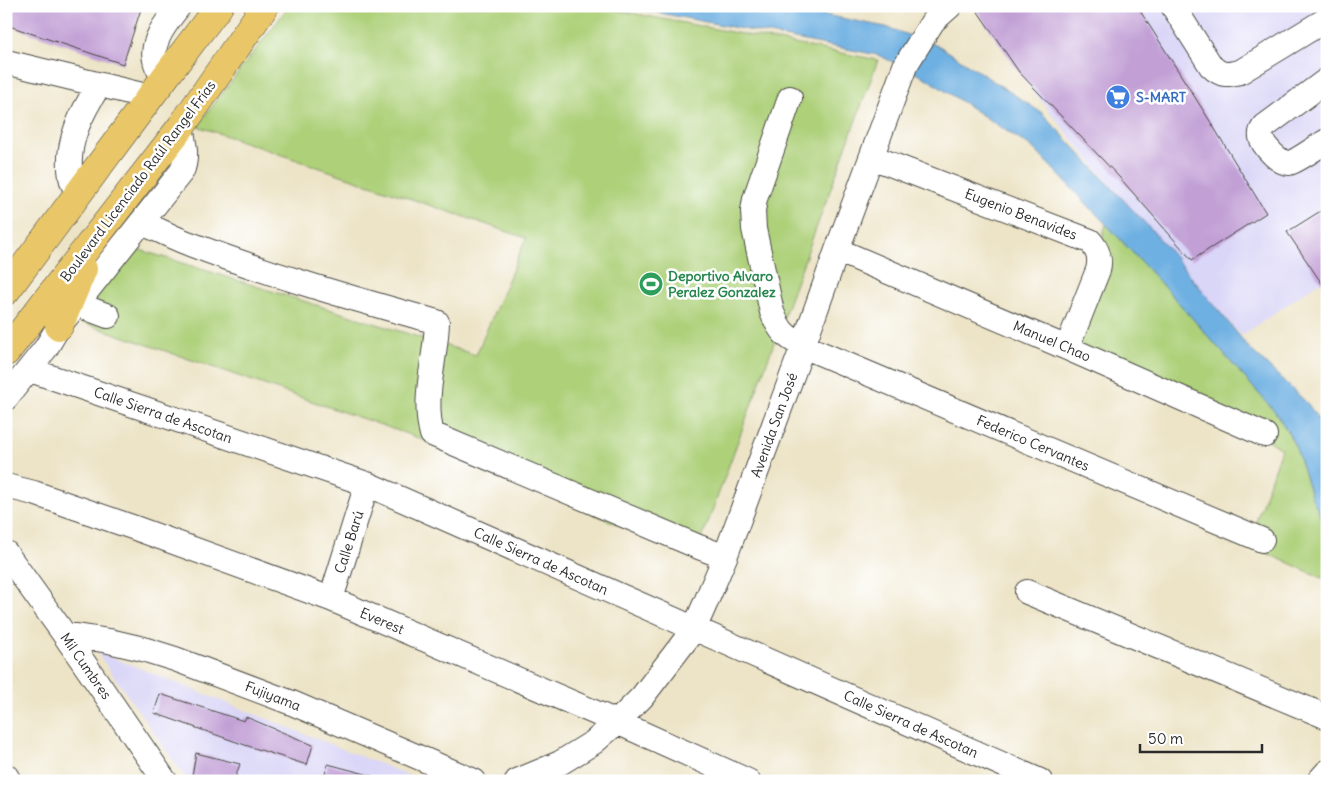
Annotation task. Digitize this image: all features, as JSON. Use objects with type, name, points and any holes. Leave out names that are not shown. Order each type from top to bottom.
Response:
[{"type":"main road","points":[[6,291],[220,6]]},
{"type":"main road","name":"Boulevard Licenciado Raúl Rangel Frías","points":[[6,352],[181,127],[265,6]]},
{"type":"main road","points":[[59,326],[95,238]]},
{"type":"street","points":[[6,62],[99,84],[157,88],[154,50],[161,33],[179,6]]},
{"type":"street","points":[[1173,6],[1211,66],[1217,72],[1228,75],[1240,72],[1327,20]]},
{"type":"street","name":"Avenida San José","points":[[517,781],[560,762],[594,742],[642,697],[694,629],[725,557],[905,66],[942,14]]},
{"type":"street","points":[[1327,80],[1265,126],[1260,134],[1276,158],[1282,162],[1290,163],[1327,141]]},
{"type":"street","points":[[78,195],[71,179],[70,155],[77,126],[99,84]]},
{"type":"street","name":"Federico Cervantes","points":[[790,98],[758,187],[753,211],[754,229],[774,316],[787,337],[803,346],[1262,540]]},
{"type":"street","points":[[6,398],[30,370],[76,304],[182,171],[185,162],[181,127]]},
{"type":"street","name":"Eugenio Benavides","points":[[872,157],[1090,241],[1096,247],[1100,263],[1067,348]]},
{"type":"street","points":[[141,223],[241,263],[437,322],[428,397],[428,421],[432,434],[725,557]]},
{"type":"street","name":"Manuel Chao","points":[[837,250],[1265,434]]},
{"type":"street","points":[[76,304],[108,316]]},
{"type":"street","name":"Calle Sierra de Ascotan","points":[[30,370],[367,484],[1040,781]]},
{"type":"street","name":"Calle Barú","points":[[331,599],[367,484]]},
{"type":"street","name":"Everest","points":[[6,486],[34,493],[135,528],[331,599],[617,722],[748,781]]},
{"type":"street","name":"Mil Cumbres","points":[[6,553],[165,781]]},
{"type":"street","points":[[1028,592],[1327,717]]},
{"type":"street","name":"Fujiyama","points":[[64,634],[109,641],[175,659],[292,703],[474,781]]},
{"type":"street","points":[[1319,781],[1327,772]]},
{"type":"street","points":[[6,776],[9,781]]},
{"type":"shaded area","points":[[980,6],[1327,6],[1327,277],[1241,336],[1086,156],[1024,80],[975,9]]},
{"type":"shaded area","points":[[96,651],[423,781],[188,781]]},
{"type":"green space","name":"Deportivo Alvaro Peralez Gonzalez","points":[[289,6],[595,6],[878,60],[695,558],[416,437],[78,321],[134,248],[476,355],[526,238],[197,126]]},
{"type":"green space","points":[[1106,224],[1276,413],[1288,432],[1296,448],[1312,498],[1327,529],[1327,580],[1248,545],[1281,449],[1266,439],[1073,345]]},
{"type":"water","points":[[623,6],[780,6],[886,27],[941,47],[1042,113],[1160,239],[1250,349],[1308,404],[1320,422],[1327,451],[1327,529],[1312,498],[1296,448],[1276,413],[1170,293],[1034,149],[924,77],[878,55]]},
{"type":"building","points":[[6,6],[142,6],[123,64],[6,25]]},
{"type":"building","name":"S-MART","points":[[974,6],[1137,6],[1266,213],[1192,260],[1120,178],[1019,72]]},
{"type":"building","points":[[1327,207],[1327,291],[1287,232]]},
{"type":"building","points":[[160,694],[244,721],[246,717],[313,745],[307,765],[154,713]]},
{"type":"building","points":[[196,753],[240,764],[234,781],[208,781],[192,776]]},
{"type":"building","points":[[328,764],[373,776],[372,781],[323,781]]},
{"type":"place","name":"S-MART","points":[[1118,97]]},
{"type":"place","name":"Deportivo Alvaro Peralez Gonzalez","points":[[651,284]]}]
